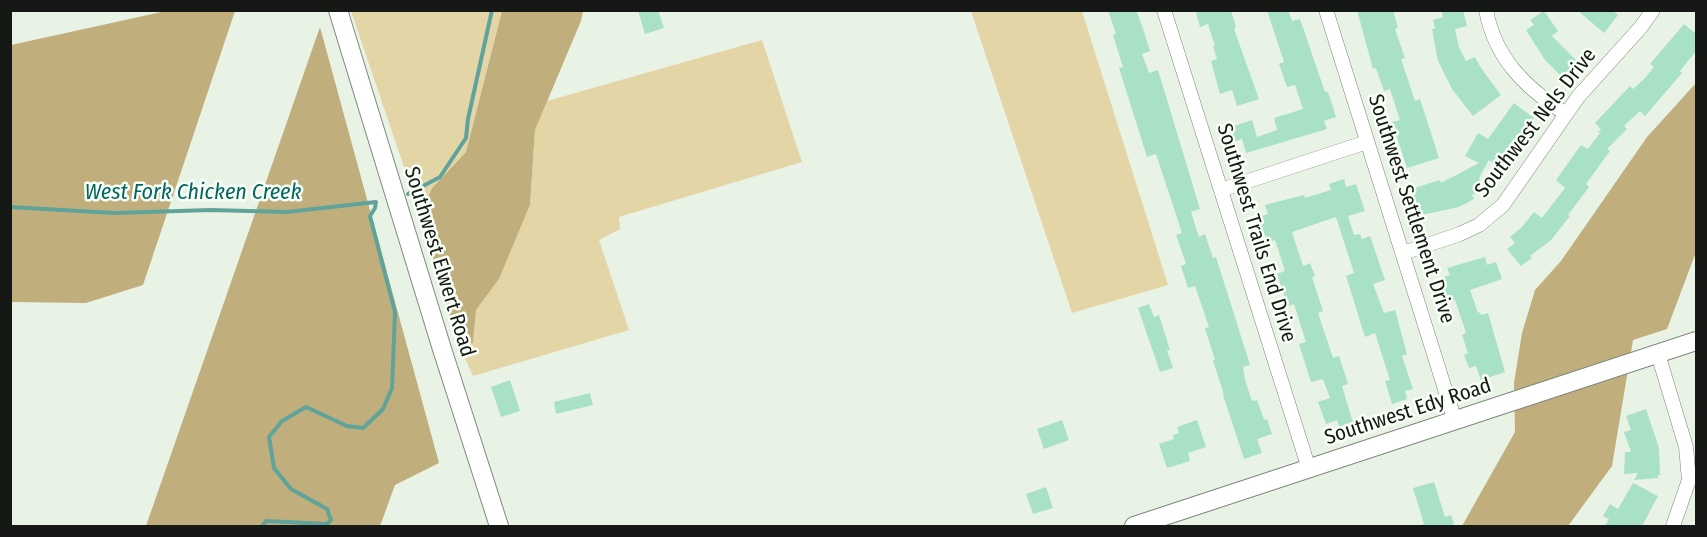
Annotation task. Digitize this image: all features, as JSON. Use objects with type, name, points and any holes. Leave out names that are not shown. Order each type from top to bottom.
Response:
[{"type":"main road","name":"Southwest Elwert Road","points":[[338,10],[442,349],[500,526]]},
{"type":"main road","name":"Southwest Edy Road","points":[[1134,526],[1696,341]]},
{"type":"street","name":"Southwest Trails End Drive","points":[[1164,10],[1308,469]]},
{"type":"street","name":"Southwest Settlement Drive","points":[[1326,10],[1455,420]]},
{"type":"street","points":[[1486,10],[1494,40],[1519,78],[1566,114]]},
{"type":"street","name":"Southwest Nels Drive","points":[[1403,252],[1460,234],[1479,225],[1492,214],[1512,193],[1566,114],[1653,10]]},
{"type":"street","points":[[1221,190],[1367,142]]},
{"type":"street","points":[[1658,354],[1686,447],[1689,480],[1673,526]]},
{"type":"shaded area","points":[[166,11],[235,11],[143,285],[86,303],[11,302],[11,45]]},
{"type":"shaded area","points":[[351,11],[502,11],[466,152],[432,188],[420,214]]},
{"type":"shaded area","points":[[502,11],[583,11],[581,21],[535,130],[530,205],[499,279],[476,310],[473,343],[458,343],[420,214],[432,188],[466,152]]},
{"type":"shaded area","points":[[971,11],[1082,11],[1168,285],[1072,313]]},
{"type":"shaded area","points":[[320,27],[439,463],[395,485],[380,526],[146,526]]},
{"type":"shaded area","points":[[762,40],[802,162],[619,217],[620,229],[599,240],[629,330],[473,376],[458,343],[473,343],[476,310],[499,279],[530,205],[535,130],[547,101]]},
{"type":"shaded area","points":[[1696,83],[1696,252],[1667,329],[1633,340],[1612,466],[1568,526],[1462,526],[1515,432],[1514,383],[1522,333],[1535,290],[1561,261],[1647,137]]},
{"type":"building","points":[[638,10],[658,10],[664,28],[645,34]]},
{"type":"building","points":[[1108,10],[1136,10],[1150,51],[1142,54],[1149,73],[1158,70],[1200,209],[1191,212],[1199,237],[1205,234],[1213,258],[1216,257],[1250,365],[1243,367],[1245,380],[1252,401],[1257,400],[1272,434],[1257,439],[1262,453],[1244,459],[1213,360],[1215,360],[1205,328],[1209,327],[1195,286],[1188,288],[1181,266],[1186,264],[1176,235],[1182,233],[1156,154],[1147,157],[1119,68],[1123,67]]},
{"type":"building","points":[[1202,10],[1231,10],[1236,28],[1234,29],[1259,99],[1237,106],[1232,90],[1220,94],[1211,61],[1217,59],[1213,46],[1215,46],[1208,24],[1200,27],[1196,13]]},
{"type":"building","points":[[1267,10],[1288,10],[1292,21],[1300,19],[1336,117],[1324,121],[1327,129],[1246,153],[1242,139],[1232,142],[1228,128],[1252,120],[1257,137],[1277,130],[1274,118],[1303,109],[1295,85],[1287,87],[1279,64],[1284,62]]},
{"type":"building","points":[[1357,10],[1393,10],[1398,28],[1395,29],[1405,58],[1401,59],[1415,101],[1420,99],[1439,158],[1407,168],[1392,122],[1400,120],[1390,89],[1384,91],[1376,68],[1373,69]]},
{"type":"building","points":[[1441,10],[1463,10],[1467,26],[1455,29],[1459,47],[1466,61],[1475,57],[1501,95],[1473,116],[1452,89],[1438,61],[1432,29],[1435,29],[1433,20],[1443,17]]},
{"type":"building","points":[[1577,10],[1612,10],[1618,15],[1604,33]]},
{"type":"building","points":[[1544,11],[1558,31],[1552,36],[1579,63],[1563,78],[1545,60],[1526,30],[1534,25],[1530,20]]},
{"type":"building","points":[[1684,24],[1696,34],[1696,51],[1680,71],[1682,73],[1645,116],[1640,111],[1624,126],[1627,129],[1607,149],[1610,151],[1586,184],[1589,187],[1568,215],[1570,216],[1551,240],[1521,266],[1507,249],[1515,243],[1510,237],[1534,212],[1542,218],[1565,188],[1556,180],[1581,145],[1588,149],[1600,133],[1598,132],[1601,129],[1595,123],[1630,86],[1633,89],[1644,79],[1654,67],[1650,64]]},
{"type":"building","points":[[1514,103],[1534,118],[1517,145],[1515,143],[1502,168],[1489,160],[1479,178],[1484,188],[1472,195],[1474,199],[1459,207],[1417,216],[1408,190],[1440,180],[1441,183],[1479,163],[1465,156],[1478,133],[1488,139]]},
{"type":"building","points":[[1344,179],[1346,187],[1356,184],[1365,211],[1348,216],[1354,235],[1360,234],[1362,239],[1370,236],[1385,280],[1373,284],[1384,313],[1395,310],[1407,354],[1402,356],[1413,389],[1405,391],[1407,399],[1392,404],[1385,381],[1390,380],[1375,333],[1365,337],[1346,276],[1354,273],[1336,217],[1292,232],[1303,266],[1310,263],[1315,276],[1312,277],[1323,311],[1318,313],[1333,358],[1339,356],[1348,384],[1342,386],[1354,426],[1340,430],[1337,420],[1326,424],[1318,402],[1330,398],[1323,379],[1311,382],[1299,344],[1306,342],[1294,304],[1288,306],[1277,274],[1285,271],[1275,240],[1267,243],[1259,217],[1268,214],[1265,205],[1304,195],[1305,198],[1331,190],[1329,184]]},
{"type":"building","points":[[1485,257],[1487,265],[1496,262],[1502,279],[1470,290],[1478,313],[1480,312],[1481,315],[1488,313],[1505,372],[1481,380],[1476,366],[1469,368],[1464,355],[1468,353],[1462,335],[1466,333],[1455,300],[1445,303],[1437,279],[1450,275],[1447,268]]},
{"type":"building","points":[[1149,304],[1154,317],[1159,315],[1173,368],[1160,372],[1138,308]]},
{"type":"building","points":[[510,380],[520,411],[501,417],[491,387]]},
{"type":"building","points":[[590,393],[593,405],[556,414],[554,402]]},
{"type":"building","points":[[1646,409],[1659,448],[1660,475],[1658,478],[1634,480],[1638,473],[1624,474],[1625,452],[1631,452],[1624,432],[1631,430],[1626,416]]},
{"type":"building","points":[[1062,420],[1069,440],[1044,449],[1037,429]]},
{"type":"building","points":[[1197,420],[1206,447],[1188,453],[1190,461],[1167,468],[1159,444],[1174,439],[1173,435],[1179,433],[1177,427]]},
{"type":"building","points":[[1434,482],[1445,517],[1451,515],[1454,524],[1422,526],[1424,524],[1413,488]]},
{"type":"building","points":[[1633,483],[1658,496],[1642,526],[1605,526],[1609,519],[1603,516],[1610,504],[1618,509]]},
{"type":"building","points":[[1046,487],[1053,508],[1033,514],[1026,494]]},
{"type":"waterway","points":[[408,194],[440,177],[466,138],[468,119],[492,10]]},
{"type":"waterway","name":"West Fork Chicken Creek","points":[[10,207],[114,213],[211,210],[287,212],[376,202],[370,216],[395,312],[392,388],[383,409],[363,428],[347,426],[306,407],[282,421],[269,437],[274,468],[291,489],[327,509],[331,520],[327,524],[266,521],[262,526]]}]
